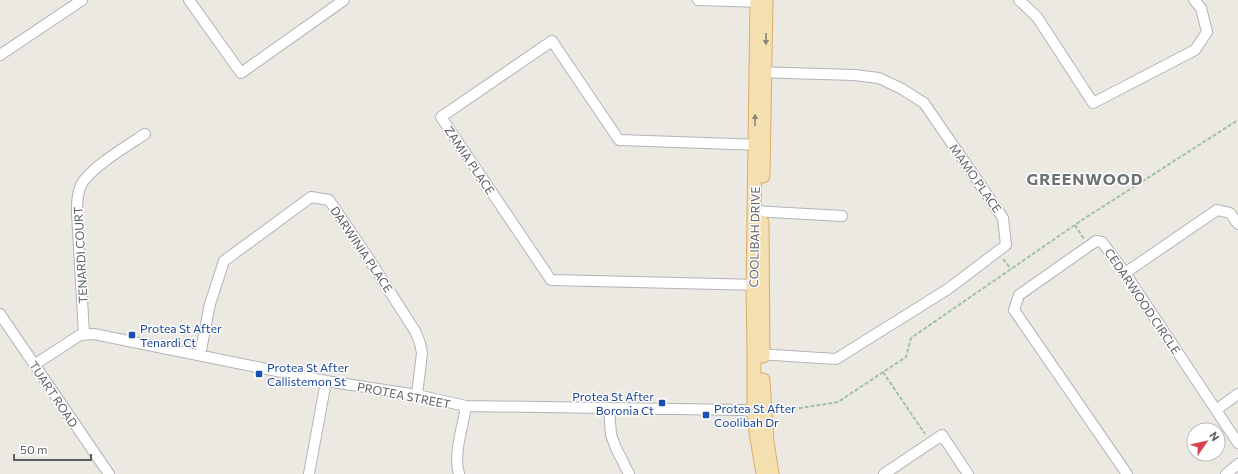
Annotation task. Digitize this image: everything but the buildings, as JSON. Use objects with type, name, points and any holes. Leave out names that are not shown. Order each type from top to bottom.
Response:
[{"type":"main road","name":"COOLIBAH DRIVE","points":[[762,1],[758,211],[759,412],[756,432],[763,474]]},
{"type":"main road","name":"COOLIBAH DRIVE","points":[[759,412],[767,442],[772,474]]},
{"type":"street","points":[[0,55],[82,0]]},
{"type":"street","points":[[189,0],[241,73],[344,0]]},
{"type":"street","points":[[698,0],[762,1]]},
{"type":"street","points":[[1019,0],[1037,17],[1093,103],[1195,50],[1207,32],[1201,8],[1194,0]]},
{"type":"street","name":"ZAMIA PLACE","points":[[758,285],[551,280],[441,116],[552,41],[619,140],[759,144]]},
{"type":"street","name":"MAMO PLACE","points":[[758,354],[836,359],[948,289],[1006,245],[1004,218],[924,103],[902,89],[879,78],[854,75],[760,72]]},
{"type":"street","name":"TENARDI COURT","points":[[84,334],[76,213],[77,198],[82,184],[91,174],[102,164],[145,134]]},
{"type":"street","name":"DARWINIA PLACE","points":[[200,355],[210,304],[224,261],[311,197],[329,200],[365,252],[415,331],[422,353],[417,395]]},
{"type":"street","points":[[1125,273],[1217,210],[1230,213],[1238,224]]},
{"type":"street","points":[[758,211],[842,216]]},
{"type":"street","name":"CEDARWOOD CIRCLE","points":[[1127,474],[1014,310],[1019,295],[1096,241],[1102,242],[1125,273],[1238,443]]},
{"type":"street","name":"TUART ROAD","points":[[0,314],[109,474]]},
{"type":"street","points":[[34,365],[74,338],[84,334]]},
{"type":"street","name":"PROTEA STREET","points":[[84,334],[94,334],[326,381],[417,395],[466,406],[759,412]]},
{"type":"street","points":[[309,474],[326,381]]},
{"type":"street","points":[[1216,410],[1238,394]]},
{"type":"street","points":[[459,474],[456,455],[466,406]]},
{"type":"street","points":[[609,408],[611,435],[629,474]]},
{"type":"street","points":[[884,474],[942,435],[968,474]]},
{"type":"street","points":[[1226,474],[1238,464]]},
{"type":"path","points":[[759,412],[774,412],[838,402],[906,357],[911,338],[1075,225],[1238,120]]},
{"type":"path","points":[[1075,225],[1089,246]]},
{"type":"path","points":[[883,372],[930,442]]},
{"type":"place","name":"Protea St After Tenardi Ct","points":[[132,335]]},
{"type":"place","name":"Protea St After Callistemon St","points":[[259,374]]},
{"type":"place","name":"Protea St After Boronia Ct","points":[[662,403]]},
{"type":"place","name":"Protea St After Coolibah Dr","points":[[706,415]]},
{"type":"district","name":"GREENWOOD","points":[[1085,178]]}]
